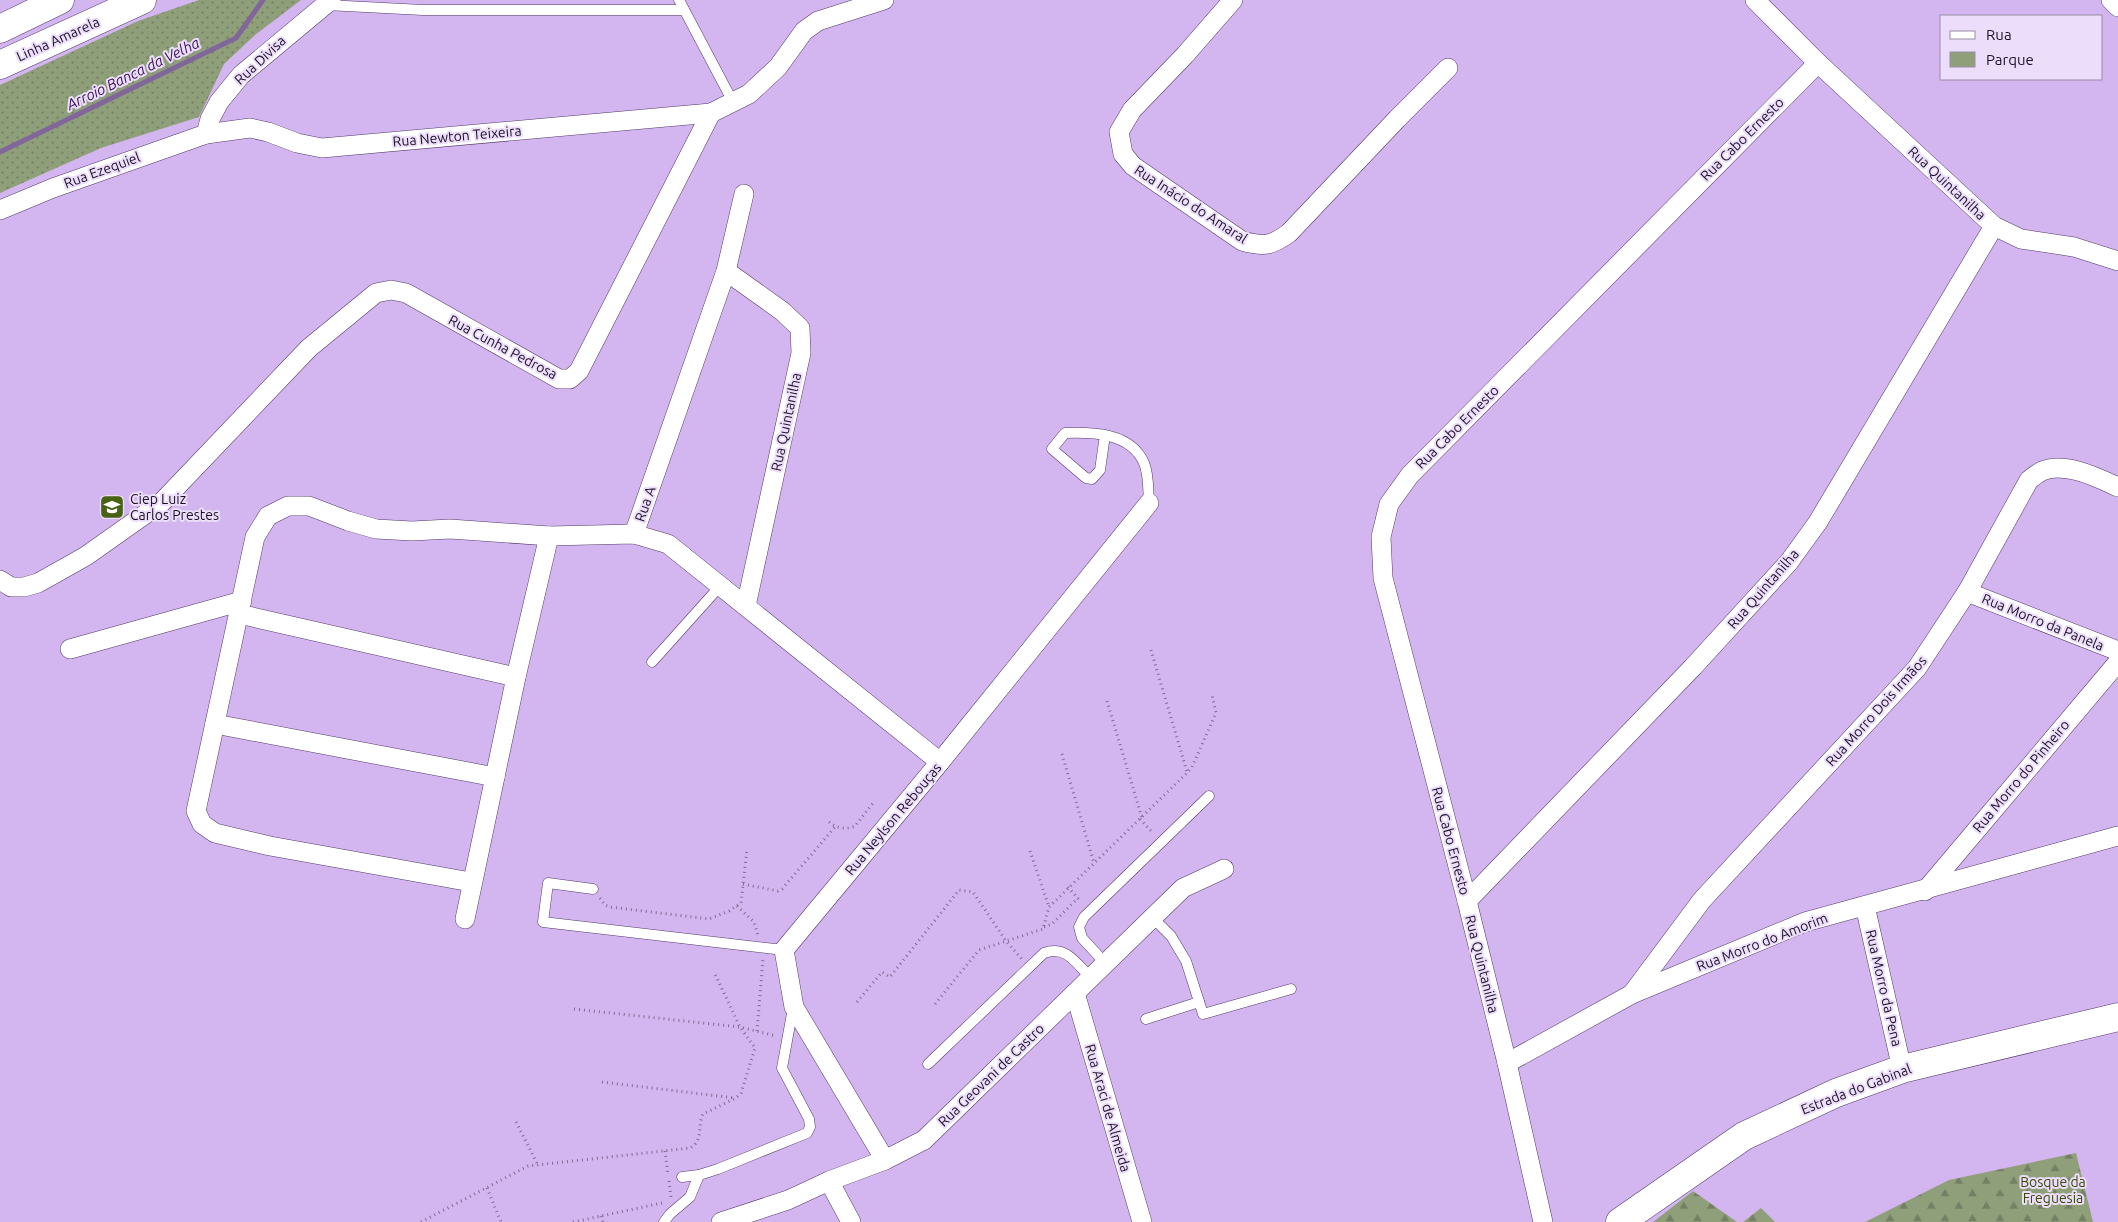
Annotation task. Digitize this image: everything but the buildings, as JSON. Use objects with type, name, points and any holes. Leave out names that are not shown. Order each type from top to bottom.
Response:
[{"type":"main road","points":[[0,29],[60,0]]},
{"type":"main road","name":"Linha Amarela","points":[[0,66],[142,0]]},
{"type":"main road","name":"Estrada do Gabinal","points":[[1620,1222],[1744,1136],[1836,1094],[1902,1069],[2118,1017]]},
{"type":"street","points":[[711,113],[749,94],[778,66],[804,31],[818,21],[884,0]]},
{"type":"street","name":"Rua Inácio do Amaral","points":[[1233,0],[1185,56],[1132,110],[1120,132],[1123,154],[1133,166],[1242,241],[1258,245],[1274,243],[1289,233],[1448,68]]},
{"type":"street","name":"Rua Quintanilha","points":[[1543,1222],[1508,1063],[1467,902],[1694,667],[1789,562],[1818,522],[1994,226],[1818,62],[1755,0]]},
{"type":"street","points":[[2111,0],[2118,7]]},
{"type":"street","name":"Rua Divisa","points":[[206,134],[210,119],[218,102],[241,75],[328,2]]},
{"type":"street","name":"Rua Cabo Ernesto","points":[[1467,902],[1383,578],[1380,537],[1389,504],[1410,474],[1818,62]]},
{"type":"street","name":"Rua Newton Teixeira","points":[[206,134],[250,128],[268,132],[297,143],[322,148],[711,113]]},
{"type":"street","name":"Rua Cunha Pedrosa","points":[[0,580],[11,587],[24,587],[38,582],[86,556],[161,503],[309,348],[376,293],[391,290],[406,293],[559,379],[570,380],[584,362],[711,113]]},
{"type":"street","name":"Rua Ezequiel","points":[[0,210],[53,188],[206,134]]},
{"type":"street","name":"Rua A","points":[[744,194],[726,270],[634,534],[668,544],[940,762]]},
{"type":"street","points":[[1994,226],[2021,239],[2074,247],[2118,260]]},
{"type":"street","name":"Rua Quintanilha","points":[[726,270],[782,311],[800,328],[801,353],[746,606]]},
{"type":"street","name":"Rua Morro Dois Irmãos","points":[[1632,994],[1702,900],[1917,668],[1968,592],[2029,480],[2043,470],[2066,468],[2092,475],[2118,487]]},
{"type":"street","name":"Rua Neylson Rebouças","points":[[784,950],[940,762],[1149,502]]},
{"type":"street","points":[[471,882],[270,846],[216,833],[202,824],[196,812],[255,537],[268,516],[288,506],[309,506],[348,521],[376,529],[412,531],[450,529],[549,536],[634,534]]},
{"type":"street","points":[[465,919],[471,882],[549,536]]},
{"type":"street","name":"Rua Morro da Panela","points":[[1968,592],[2118,652]]},
{"type":"street","points":[[70,649],[240,608],[516,677]]},
{"type":"street","name":"Rua Morro do Pinheiro","points":[[1925,890],[2118,662]]},
{"type":"street","points":[[215,724],[495,777]]},
{"type":"street","name":"Rua Morro do Amorim","points":[[1508,1063],[1632,994],[1805,922],[2118,836]]},
{"type":"street","name":"Rua Geovani de Castro","points":[[721,1222],[788,1200],[829,1180],[885,1160],[924,1140],[1183,888],[1224,869]]},
{"type":"street","name":"Rua Morro da Pena","points":[[1865,906],[1902,1069]]},
{"type":"street","points":[[784,950],[794,1007],[885,1160]]},
{"type":"street","name":"Rua Araci de Almeida","points":[[1075,993],[1142,1222]]},
{"type":"street","points":[[829,1180],[851,1222]]},
{"type":"lane","points":[[564,0],[570,10]]},
{"type":"lane","points":[[679,0],[733,102]]},
{"type":"lane","points":[[328,2],[423,10],[684,10]]},
{"type":"lane","points":[[1105,435],[1100,470],[1092,479],[1086,478],[1052,449],[1066,433],[1105,435],[1124,441],[1131,446],[1145,464],[1149,502]]},
{"type":"lane","points":[[652,662],[721,585]]},
{"type":"lane","points":[[1106,964],[1082,938],[1079,927],[1084,917],[1209,796]]},
{"type":"lane","points":[[593,888],[548,883],[543,922],[784,950]]},
{"type":"lane","points":[[1152,918],[1171,936],[1186,961],[1203,1014],[1291,989]]},
{"type":"lane","points":[[928,1064],[1044,953],[1054,949],[1067,954],[1091,978]]},
{"type":"lane","points":[[1146,1019],[1199,1002]]},
{"type":"lane","points":[[682,1177],[699,1175],[807,1133],[810,1127],[809,1119],[782,1068],[794,1007]]},
{"type":"lane","points":[[664,1222],[670,1214],[690,1198],[699,1175]]},
{"type":"path","points":[[1151,650],[1187,773]]},
{"type":"path","points":[[1044,927],[1049,907],[1192,767],[1216,713],[1212,695]]},
{"type":"path","points":[[1107,701],[1141,818],[1162,842]]},
{"type":"path","points":[[1062,754],[1094,863]]},
{"type":"path","points":[[829,822],[835,827],[852,828],[874,802]]},
{"type":"path","points":[[743,884],[778,890],[782,889],[835,827]]},
{"type":"path","points":[[593,888],[605,905],[710,918],[729,911],[741,903],[748,849]]},
{"type":"path","points":[[1030,851],[1049,907]]},
{"type":"path","points":[[1068,887],[1081,902]]},
{"type":"path","points":[[857,1002],[882,972],[890,977],[959,890],[972,892],[1006,941],[1020,958],[1026,958]]},
{"type":"path","points":[[935,1004],[979,950],[1052,924],[1078,898]]},
{"type":"path","points":[[737,906],[754,922],[756,932],[763,942],[758,1031]]},
{"type":"path","points":[[421,1222],[528,1166],[690,1148],[696,1144],[699,1140],[703,1114],[736,1098],[742,1093],[754,1048],[740,1028],[714,972]]},
{"type":"path","points":[[574,1009],[740,1028],[787,1039]]},
{"type":"path","points":[[602,1082],[736,1098]]},
{"type":"path","points":[[516,1122],[538,1165]]},
{"type":"path","points":[[573,1222],[668,1201],[665,1151]]},
{"type":"path","points":[[486,1188],[500,1222]]},
{"type":"path","points":[[601,1216],[603,1222]]},
{"type":"green space","points":[[199,0],[301,0],[255,35],[224,64],[199,117],[101,148],[0,193],[0,85],[138,21]]},
{"type":"green space","name":"Bosque da Freguesia","points":[[2076,1153],[2093,1222],[1865,1222],[1949,1180]]},
{"type":"green space","points":[[1693,1191],[1737,1222],[1653,1222]]},
{"type":"green space","points":[[1761,1208],[1775,1222],[1743,1222]]},
{"type":"waterway","name":"Arroio Banca da Velha","points":[[0,152],[236,38],[263,0]]},
{"type":"place","name":"Ciep Luiz Carlos Prestes","points":[[112,507]]}]
